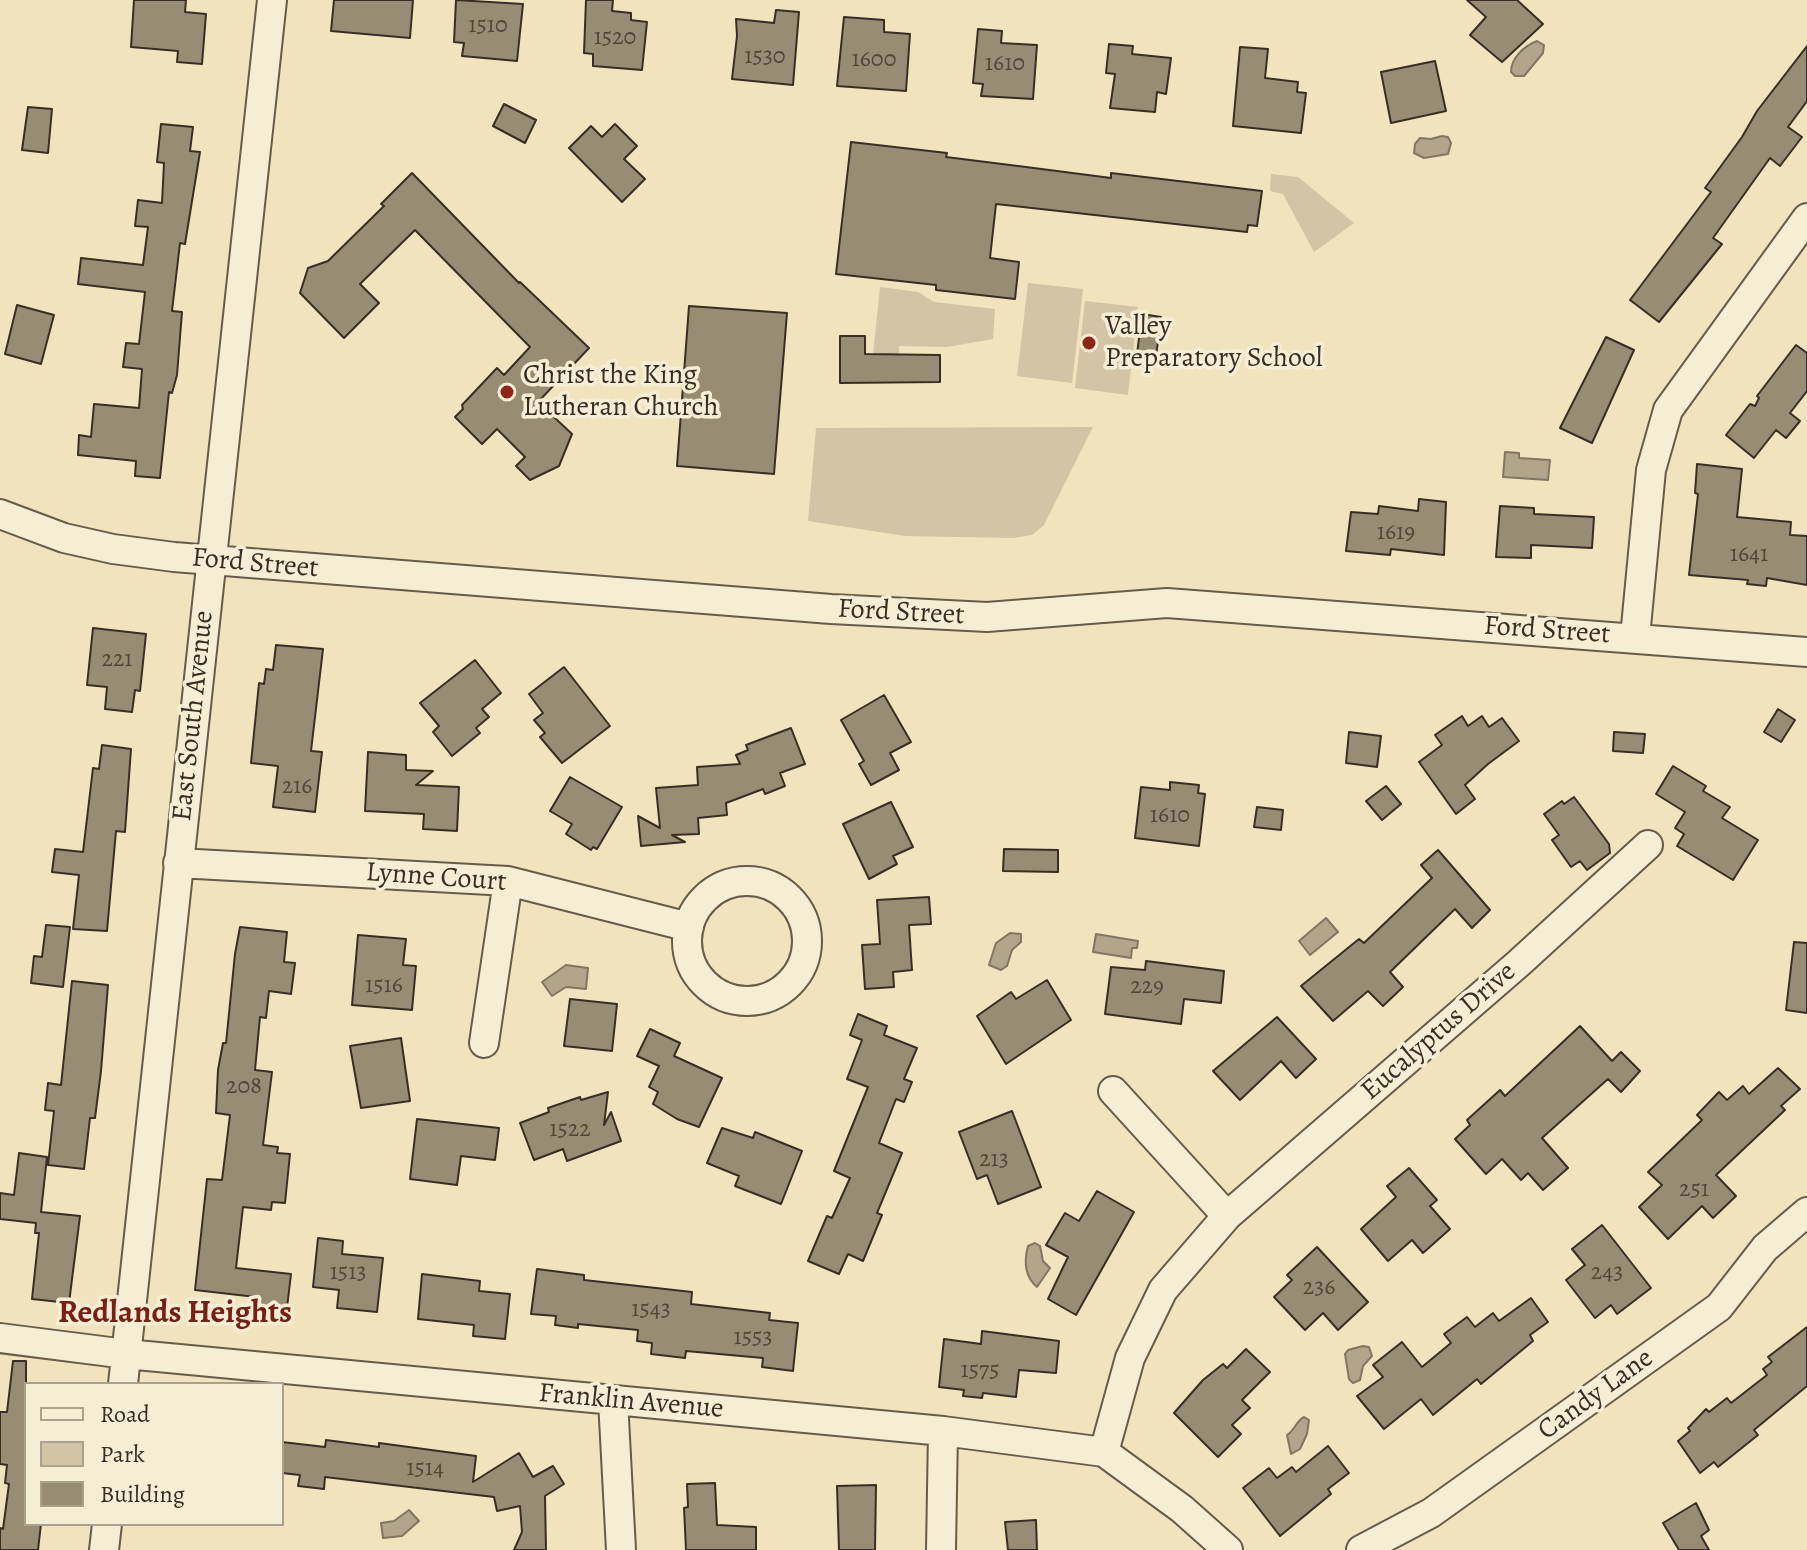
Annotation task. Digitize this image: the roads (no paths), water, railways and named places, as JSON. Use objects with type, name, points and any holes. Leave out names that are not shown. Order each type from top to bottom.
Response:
[{"type":"street","name":"East South Avenue","points":[[123,1382],[272,0]]},
{"type":"street","points":[[1635,637],[1651,470],[1668,410],[1807,218]]},
{"type":"street","name":"Ford Street","points":[[0,514],[64,538],[113,549],[210,561],[831,609],[987,617],[1167,603],[1807,652]]},
{"type":"street","name":"Eucalyptus Drive","points":[[1104,1452],[1130,1358],[1163,1290],[1227,1216],[1519,963],[1648,845]]},
{"type":"street","name":"Lynne Court","points":[[178,863],[508,881],[689,927]]},
{"type":"street","points":[[484,1043],[508,881]]},
{"type":"street","points":[[739,881],[768,884],[791,901],[800,913],[807,941],[804,959],[796,976],[783,989],[767,998],[749,1001],[731,999],[714,991],[700,979],[691,964],[687,946],[689,927],[701,902],[725,885],[739,881]]},
{"type":"street","points":[[1113,1091],[1227,1216]]},
{"type":"street","name":"Candy Lane","points":[[1361,1550],[1431,1513],[1719,1307],[1765,1248],[1807,1212]]},
{"type":"street","name":"Franklin Avenue","points":[[0,1338],[126,1354],[943,1431],[1104,1452],[1182,1509],[1228,1550]]},
{"type":"street","points":[[613,1400],[621,1550]]},
{"type":"street","points":[[941,1550],[943,1431]]},
{"type":"street","points":[[104,1550],[107,1526]]},
{"type":"place","name":"Valley Preparatory School","points":[[1089,343]]},
{"type":"place","name":"Christ the King Lutheran Church","points":[[507,392]]},
{"type":"district","name":"Redlands Heights","points":[[175,1314]]}]
